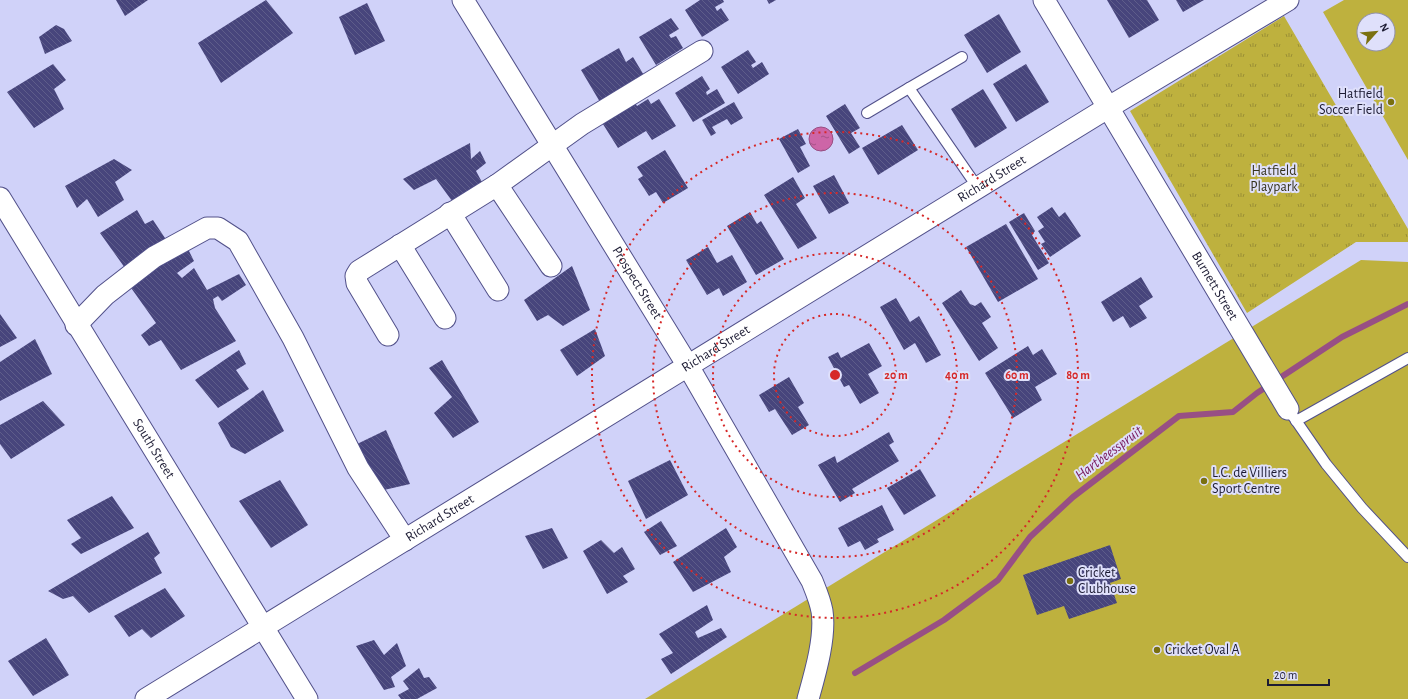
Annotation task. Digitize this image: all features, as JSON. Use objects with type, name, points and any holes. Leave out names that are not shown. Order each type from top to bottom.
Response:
[{"type":"street","name":"Prospect Street","points":[[463,0],[688,366],[805,569],[819,599],[822,612],[822,626],[816,667],[808,699]]},
{"type":"street","name":"Burnett Street","points":[[1044,0],[1292,415]]},
{"type":"street","name":"Richard Street","points":[[146,699],[1109,107],[1288,0]]},
{"type":"street","points":[[388,335],[357,283],[356,276],[359,270],[497,185],[552,143],[702,51]]},
{"type":"street","points":[[497,185],[551,266]]},
{"type":"street","name":"South Street","points":[[0,198],[76,325],[264,627],[307,699]]},
{"type":"street","points":[[450,213],[498,290]]},
{"type":"street","points":[[76,325],[105,296],[154,257],[207,228],[218,228],[238,242],[293,338],[358,468],[405,540]]},
{"type":"street","points":[[400,245],[444,318]]},
{"type":"lane","points":[[867,113],[962,57]]},
{"type":"lane","points":[[909,88],[978,188]]},
{"type":"lane","points":[[1292,415],[1408,358]]},
{"type":"lane","name":"Burnett Street","points":[[1292,415],[1326,464],[1362,508],[1408,557]]},
{"type":"green space","name":"Hatfield Soccer Field","points":[[1344,0],[1408,0],[1408,160],[1323,12]]},
{"type":"green space","name":"Hatfield Playpark","points":[[1284,16],[1408,229],[1408,242],[1356,242],[1247,313],[1130,111]]},
{"type":"green space","name":"L.C. de Villiers Sport Centre","points":[[1361,260],[1408,262],[1408,699],[645,699]]},
{"type":"water","points":[[821,127],[830,130],[833,139],[830,148],[821,151],[812,148],[809,139],[812,130]]},
{"type":"building","points":[[116,0],[148,0],[125,16]]},
{"type":"building","points":[[266,0],[293,33],[221,83],[198,43]]},
{"type":"building","points":[[700,0],[723,0],[724,2],[715,7],[717,11],[721,8],[729,20],[702,37],[685,10]]},
{"type":"building","points":[[767,0],[776,0],[769,4]]},
{"type":"building","points":[[1107,0],[1147,0],[1159,20],[1129,38]]},
{"type":"building","points":[[1176,0],[1204,0],[1183,12]]},
{"type":"building","points":[[367,3],[385,41],[355,55],[339,17]]},
{"type":"building","points":[[999,14],[1021,52],[987,73],[964,35]]},
{"type":"building","points":[[671,18],[679,29],[669,35],[671,38],[676,36],[683,48],[656,65],[639,37]]},
{"type":"building","points":[[56,25],[64,29],[72,41],[45,54],[39,37]]},
{"type":"building","points":[[619,48],[626,62],[633,57],[645,77],[600,102],[581,70]]},
{"type":"building","points":[[748,50],[756,62],[751,65],[753,68],[762,62],[769,74],[738,94],[721,67]]},
{"type":"building","points":[[53,64],[66,80],[54,89],[64,109],[34,128],[7,92]]},
{"type":"building","points":[[1026,64],[1049,102],[1016,122],[993,84]]},
{"type":"building","points":[[702,76],[710,89],[706,92],[707,95],[717,89],[725,103],[693,122],[675,93]]},
{"type":"building","points":[[983,89],[1007,128],[975,148],[951,109]]},
{"type":"building","points":[[648,99],[651,104],[659,99],[676,126],[652,140],[646,131],[618,148],[601,121],[634,101],[637,106]]},
{"type":"building","points":[[734,102],[743,118],[731,125],[727,119],[712,127],[716,133],[711,136],[702,120]]},
{"type":"building","points":[[845,104],[860,128],[851,133],[860,147],[849,154],[826,116]]},
{"type":"building","points":[[902,125],[918,150],[878,175],[862,148]]},
{"type":"building","points":[[798,129],[806,144],[800,147],[810,166],[798,173],[779,139]]},
{"type":"building","points":[[470,143],[471,159],[480,151],[486,163],[476,171],[483,184],[452,201],[436,179],[414,190],[403,179]]},
{"type":"building","points":[[665,150],[688,188],[663,203],[656,192],[649,196],[638,179],[643,176],[637,167]]},
{"type":"building","points":[[114,159],[132,170],[115,182],[124,200],[98,217],[87,199],[77,208],[65,186]]},
{"type":"building","points":[[834,175],[849,203],[829,214],[813,186]]},
{"type":"building","points":[[793,177],[805,198],[796,204],[817,238],[798,249],[764,195]]},
{"type":"building","points":[[1052,207],[1059,217],[1065,212],[1081,236],[1050,257],[1041,244],[1045,242],[1038,231],[1044,227],[1037,217]]},
{"type":"building","points":[[137,210],[145,224],[153,220],[167,241],[125,268],[100,233]]},
{"type":"building","points":[[750,212],[757,224],[761,221],[784,259],[756,275],[727,226]]},
{"type":"building","points":[[1024,213],[1035,231],[1032,235],[1049,263],[1038,270],[1009,222]]},
{"type":"building","points":[[1006,224],[1038,279],[998,302],[966,247]]},
{"type":"building","points":[[187,247],[194,261],[177,273],[182,278],[194,268],[207,290],[239,274],[246,285],[222,301],[218,296],[213,299],[215,308],[236,341],[181,370],[161,340],[149,346],[141,335],[156,323],[129,285]]},
{"type":"building","points":[[708,247],[717,263],[732,255],[747,282],[723,296],[719,288],[707,295],[686,260]]},
{"type":"building","points":[[572,266],[590,310],[563,326],[548,315],[537,321],[524,300]]},
{"type":"building","points":[[1141,277],[1153,297],[1139,306],[1147,318],[1130,328],[1123,316],[1113,322],[1101,302]]},
{"type":"building","points":[[961,290],[970,304],[975,306],[981,302],[991,317],[982,323],[998,348],[979,361],[942,303]]},
{"type":"building","points":[[896,298],[910,322],[919,316],[941,355],[926,363],[915,343],[904,350],[880,307]]},
{"type":"building","points":[[0,314],[17,338],[0,347]]},
{"type":"building","points":[[595,329],[605,356],[577,376],[560,350]]},
{"type":"building","points":[[35,339],[52,374],[0,401],[0,362]]},
{"type":"building","points":[[869,343],[882,366],[868,374],[879,393],[860,404],[849,385],[844,387],[828,357],[838,352],[841,358]]},
{"type":"building","points":[[1028,346],[1033,355],[1042,349],[1057,374],[1035,387],[1042,400],[1013,418],[985,373]]},
{"type":"building","points":[[239,350],[246,364],[236,370],[249,389],[218,408],[195,380]]},
{"type":"building","points":[[442,360],[479,422],[453,438],[434,413],[452,397],[429,368]]},
{"type":"building","points":[[789,377],[804,403],[798,407],[809,425],[792,435],[775,409],[769,412],[759,395]]},
{"type":"building","points":[[263,390],[284,431],[245,454],[231,447],[218,423]]},
{"type":"building","points":[[43,401],[65,425],[11,459],[0,444],[0,425]]},
{"type":"building","points":[[386,430],[410,484],[384,490],[355,445]]},
{"type":"building","points":[[889,432],[894,442],[889,445],[899,461],[852,489],[855,493],[840,502],[818,465],[835,456],[837,463]]},
{"type":"building","points":[[670,460],[688,495],[646,519],[628,481]]},
{"type":"building","points":[[920,469],[936,496],[904,515],[887,488]]},
{"type":"building","points":[[280,480],[308,525],[271,548],[239,501]]},
{"type":"building","points":[[112,496],[134,528],[81,554],[71,544],[81,538],[67,520]]},
{"type":"building","points":[[882,505],[894,530],[877,539],[879,542],[865,550],[860,541],[848,547],[838,528]]},
{"type":"building","points":[[661,521],[677,546],[660,555],[644,532]]},
{"type":"building","points":[[552,528],[568,558],[543,569],[525,536]]},
{"type":"building","points":[[726,528],[737,547],[724,557],[731,572],[693,592],[673,562]]},
{"type":"building","points":[[148,532],[160,553],[154,558],[162,573],[89,613],[73,596],[63,599],[48,591]]},
{"type":"building","points":[[601,540],[614,553],[622,547],[635,569],[623,576],[628,582],[607,594],[583,551]]},
{"type":"building","name":"Cricket Clubhouse","points":[[1110,545],[1121,579],[1110,583],[1117,603],[1069,619],[1064,606],[1037,615],[1023,575]]},
{"type":"building","points":[[165,588],[185,616],[151,638],[142,629],[129,637],[114,616]]},
{"type":"building","points":[[707,605],[713,620],[695,632],[698,638],[721,628],[727,637],[671,674],[661,659],[673,653],[659,634]]},
{"type":"building","points":[[46,638],[69,675],[33,696],[8,661]]},
{"type":"building","points":[[374,640],[384,655],[397,643],[406,666],[391,677],[395,687],[384,690],[356,646]]},
{"type":"building","points":[[419,668],[424,678],[429,677],[437,688],[417,699],[401,699],[398,695],[409,689],[403,681]]},
{"type":"waterway","name":"Hartbeesspruit","points":[[855,673],[944,620],[998,580],[1030,537],[1073,497],[1179,416],[1233,412],[1257,393],[1342,337],[1408,304]]},
{"type":"place","name":"Hatfield Soccer Field","points":[[1391,102]]},
{"type":"place","name":"L.C. de Villiers Sport Centre","points":[[1204,481]]},
{"type":"place","name":"Cricket Clubhouse","points":[[1070,581]]},
{"type":"place","name":"Cricket Oval A","points":[[1157,650]]}]
